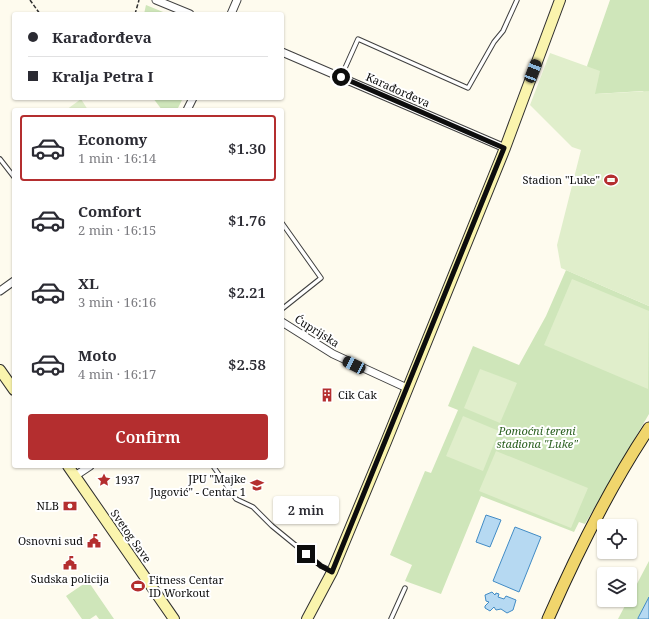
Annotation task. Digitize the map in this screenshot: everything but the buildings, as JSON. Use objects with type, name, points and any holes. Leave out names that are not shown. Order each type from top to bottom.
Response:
[{"type":"main road","points":[[548,619],[592,526],[631,454],[649,428]]},
{"type":"street","points":[[156,0],[185,12]]},
{"type":"street","points":[[232,12],[237,0]]},
{"type":"street","points":[[308,619],[332,572],[407,388],[504,148],[560,0]]},
{"type":"street","name":"Karađorđeva","points":[[284,53],[504,148]]},
{"type":"street","points":[[0,291],[12,282]]},
{"type":"street","name":"Ćuprijska","points":[[284,323],[333,354],[407,388]]},
{"type":"street","points":[[0,370],[12,387]]},
{"type":"street","name":"Svetog Save","points":[[69,468],[174,619]]},
{"type":"street","points":[[75,476],[87,468]]},
{"type":"lane","points":[[341,77],[358,39],[468,88],[494,42],[503,31],[517,0]]},
{"type":"lane","points":[[0,159],[12,174]]},
{"type":"lane","points":[[284,226],[321,278],[284,307]]},
{"type":"lane","points":[[214,468],[236,499],[253,507],[272,526],[321,566],[332,572]]},
{"type":"lane","points":[[391,619],[405,588]]},
{"type":"path","points":[[30,0],[39,12]]},
{"type":"path","points":[[136,12],[139,0]]},
{"type":"green space","points":[[610,0],[649,0],[649,100],[643,91],[595,94],[587,66]]},
{"type":"green space","points":[[146,5],[163,12],[144,12]]},
{"type":"green space","name":"Stadion \"Luke\"","points":[[550,53],[600,71],[595,94],[649,91],[649,306],[561,268],[557,245],[581,150],[572,147],[530,105]]},
{"type":"green space","points":[[82,100],[87,108],[69,108]]},
{"type":"green space","points":[[154,100],[182,100],[178,108],[160,108]]},
{"type":"green space","name":"Pomoćni tereni stadiona \"Luke\"","points":[[566,270],[649,306],[649,414],[585,524],[579,522],[574,532],[481,496],[441,594],[405,581],[412,565],[390,555],[425,471],[431,473],[458,410],[448,406],[473,346],[519,365],[546,316]]},
{"type":"green space","points":[[572,279],[649,311],[648,389],[544,345]]},
{"type":"green space","points":[[480,369],[517,383],[500,423],[464,408]]},
{"type":"green space","points":[[463,416],[499,431],[483,471],[446,456]]},
{"type":"green space","points":[[496,451],[588,488],[571,528],[479,491]]},
{"type":"green space","points":[[649,561],[649,597],[638,619],[618,619],[624,607],[637,607],[637,584]]},
{"type":"green space","points":[[88,581],[114,619],[99,619],[96,615],[90,619],[82,619],[66,596]]},
{"type":"water","points":[[486,515],[501,520],[490,547],[476,542]]},
{"type":"water","points":[[515,527],[541,537],[519,592],[493,581]]},
{"type":"water","points":[[492,592],[495,595],[496,593],[499,594],[498,597],[504,599],[506,596],[516,600],[513,610],[507,613],[501,609],[496,610],[494,607],[490,611],[485,608],[489,602],[486,601],[485,595]]},
{"type":"water","points":[[649,597],[649,619],[638,619],[638,618]]},
{"type":"place","name":"Stadion \"Luke\"","points":[[611,180]]},
{"type":"place","name":"Cik Cak","points":[[327,395]]},
{"type":"place","name":"1937","points":[[104,480]]},
{"type":"place","name":"JPU \"Majke Jugović\" - Centar 1","points":[[257,485]]},
{"type":"place","name":"NLB","points":[[70,506]]},
{"type":"place","name":"Osnovni sud","points":[[94,541]]},
{"type":"place","name":"Sudska policija","points":[[70,563]]},
{"type":"place","name":"Fitness Centar ID Workout","points":[[138,586]]},
{"type":"route","points":[[306,554],[321,566],[332,572],[504,148],[341,77]]}]
